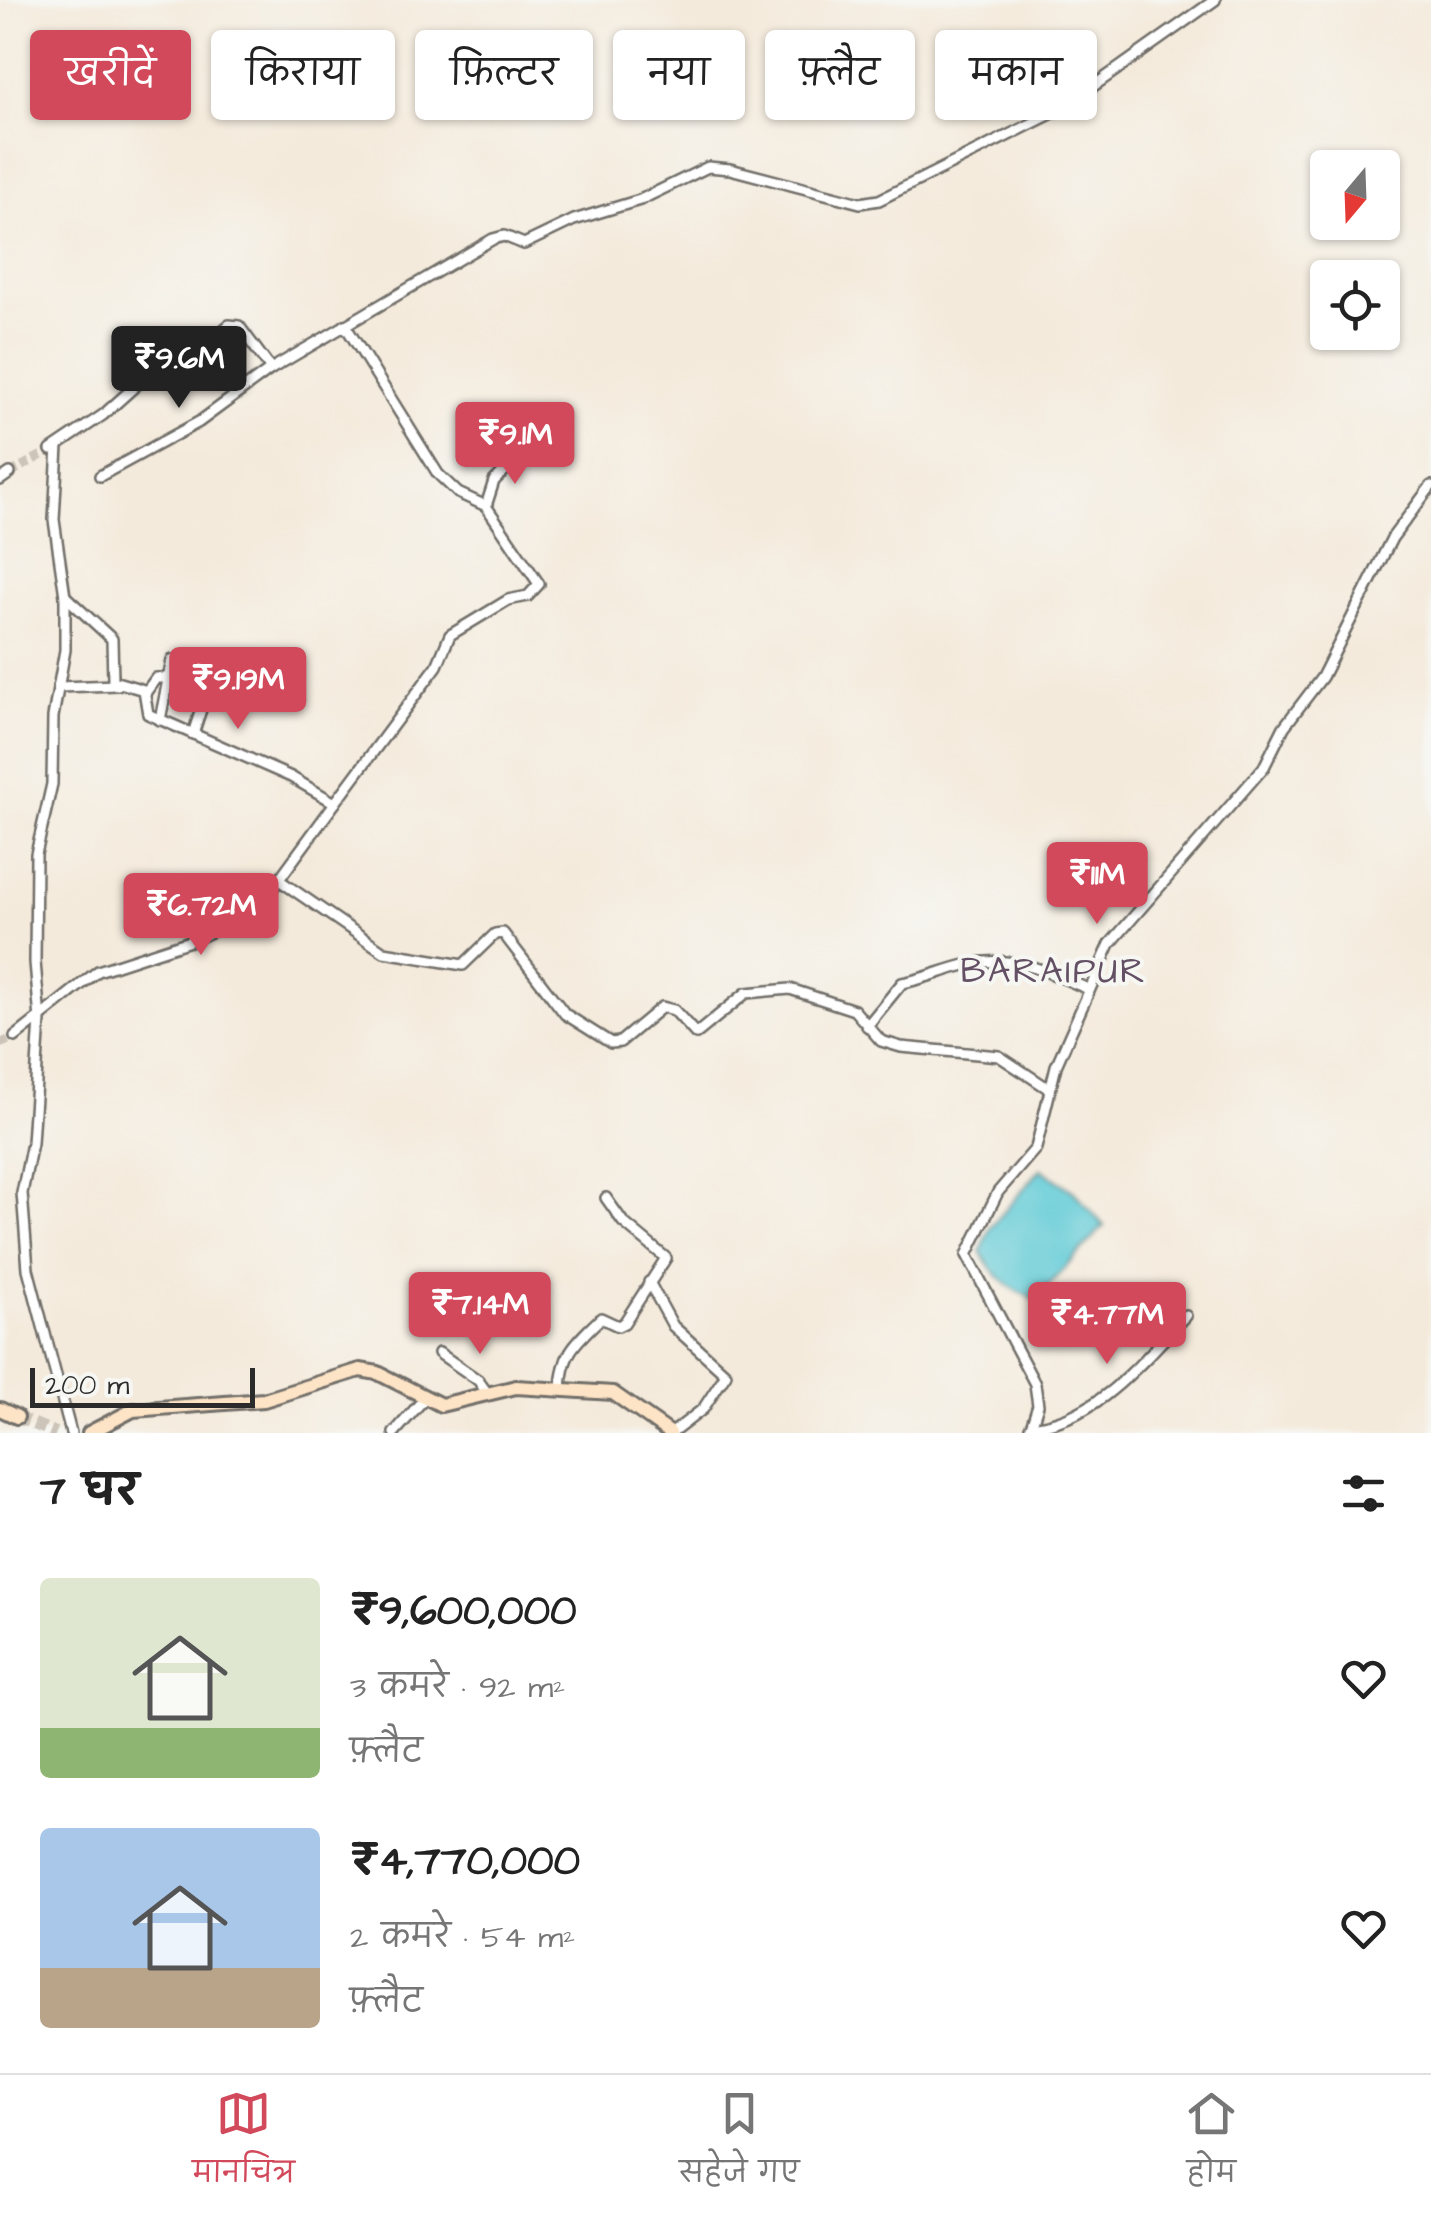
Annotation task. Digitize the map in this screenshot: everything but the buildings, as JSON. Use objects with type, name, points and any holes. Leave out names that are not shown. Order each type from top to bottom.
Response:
[{"type":"street","points":[[100,476],[199,422],[271,369],[499,236],[524,244],[574,220],[640,200],[695,170],[730,169],[860,203],[878,200],[1061,109],[1214,0]]},
{"type":"street","points":[[72,1433],[40,1322],[24,1232],[22,1180],[32,1144],[40,1020],[35,962],[36,854],[52,784],[58,687],[64,655],[65,596],[54,520],[54,448],[113,408],[151,372],[188,360],[233,324],[271,369]]},
{"type":"street","points":[[15,1037],[40,1020],[79,982],[98,971],[196,939],[244,917],[279,880],[437,666],[450,635],[486,611],[538,589],[538,578],[486,506],[458,493],[438,474],[345,325]]},
{"type":"street","points":[[486,506],[494,481],[521,455]]},
{"type":"street","points":[[0,480],[10,473]]},
{"type":"street","points":[[1030,1430],[1038,1405],[1031,1370],[967,1255],[998,1192],[1032,1154],[1049,1089],[1088,989],[1114,938],[1264,766],[1284,727],[1322,677],[1392,538],[1431,486]]},
{"type":"street","points":[[65,596],[112,640],[114,680],[118,685]]},
{"type":"street","points":[[160,720],[172,660]]},
{"type":"street","points":[[171,678],[156,678],[146,692],[145,712],[292,777],[333,807]]},
{"type":"street","points":[[58,687],[118,685],[146,692]]},
{"type":"street","points":[[192,734],[206,694]]},
{"type":"street","points":[[279,880],[392,956],[463,966],[490,939],[503,933],[565,1014],[611,1043],[620,1042],[662,1007],[674,1010],[692,1033],[700,1034],[738,998],[766,988],[790,989],[842,1004],[858,1014],[876,1038],[901,1047],[999,1056],[1049,1089]]},
{"type":"street","points":[[867,1026],[902,983],[930,979],[967,964],[1024,963],[1088,989]]},
{"type":"street","points":[[561,1390],[560,1368],[570,1351],[601,1318],[618,1326],[636,1311],[666,1254],[631,1229],[606,1198]]},
{"type":"street","points":[[89,1433],[133,1410],[246,1403],[352,1371],[378,1374],[424,1399],[452,1406],[516,1387],[621,1395],[671,1433],[703,1409],[726,1374],[673,1326],[650,1282]]},
{"type":"street","points":[[1030,1430],[1081,1415],[1186,1316]]},
{"type":"street","points":[[439,1353],[478,1380],[488,1394]]},
{"type":"street","points":[[394,1433],[424,1399]]},
{"type":"street","points":[[0,1410],[17,1417]]},
{"type":"water","points":[[1041,1169],[1074,1192],[1104,1226],[1044,1290],[1039,1302],[1004,1282],[981,1251],[990,1228]]},
{"type":"tunnel","points":[[10,473],[51,450]]},
{"type":"tunnel","points":[[0,1044],[15,1037]]},
{"type":"tunnel","points":[[17,1417],[56,1433]]},
{"type":"district","name":"BARAIPUR","points":[[1054,971]]}]
